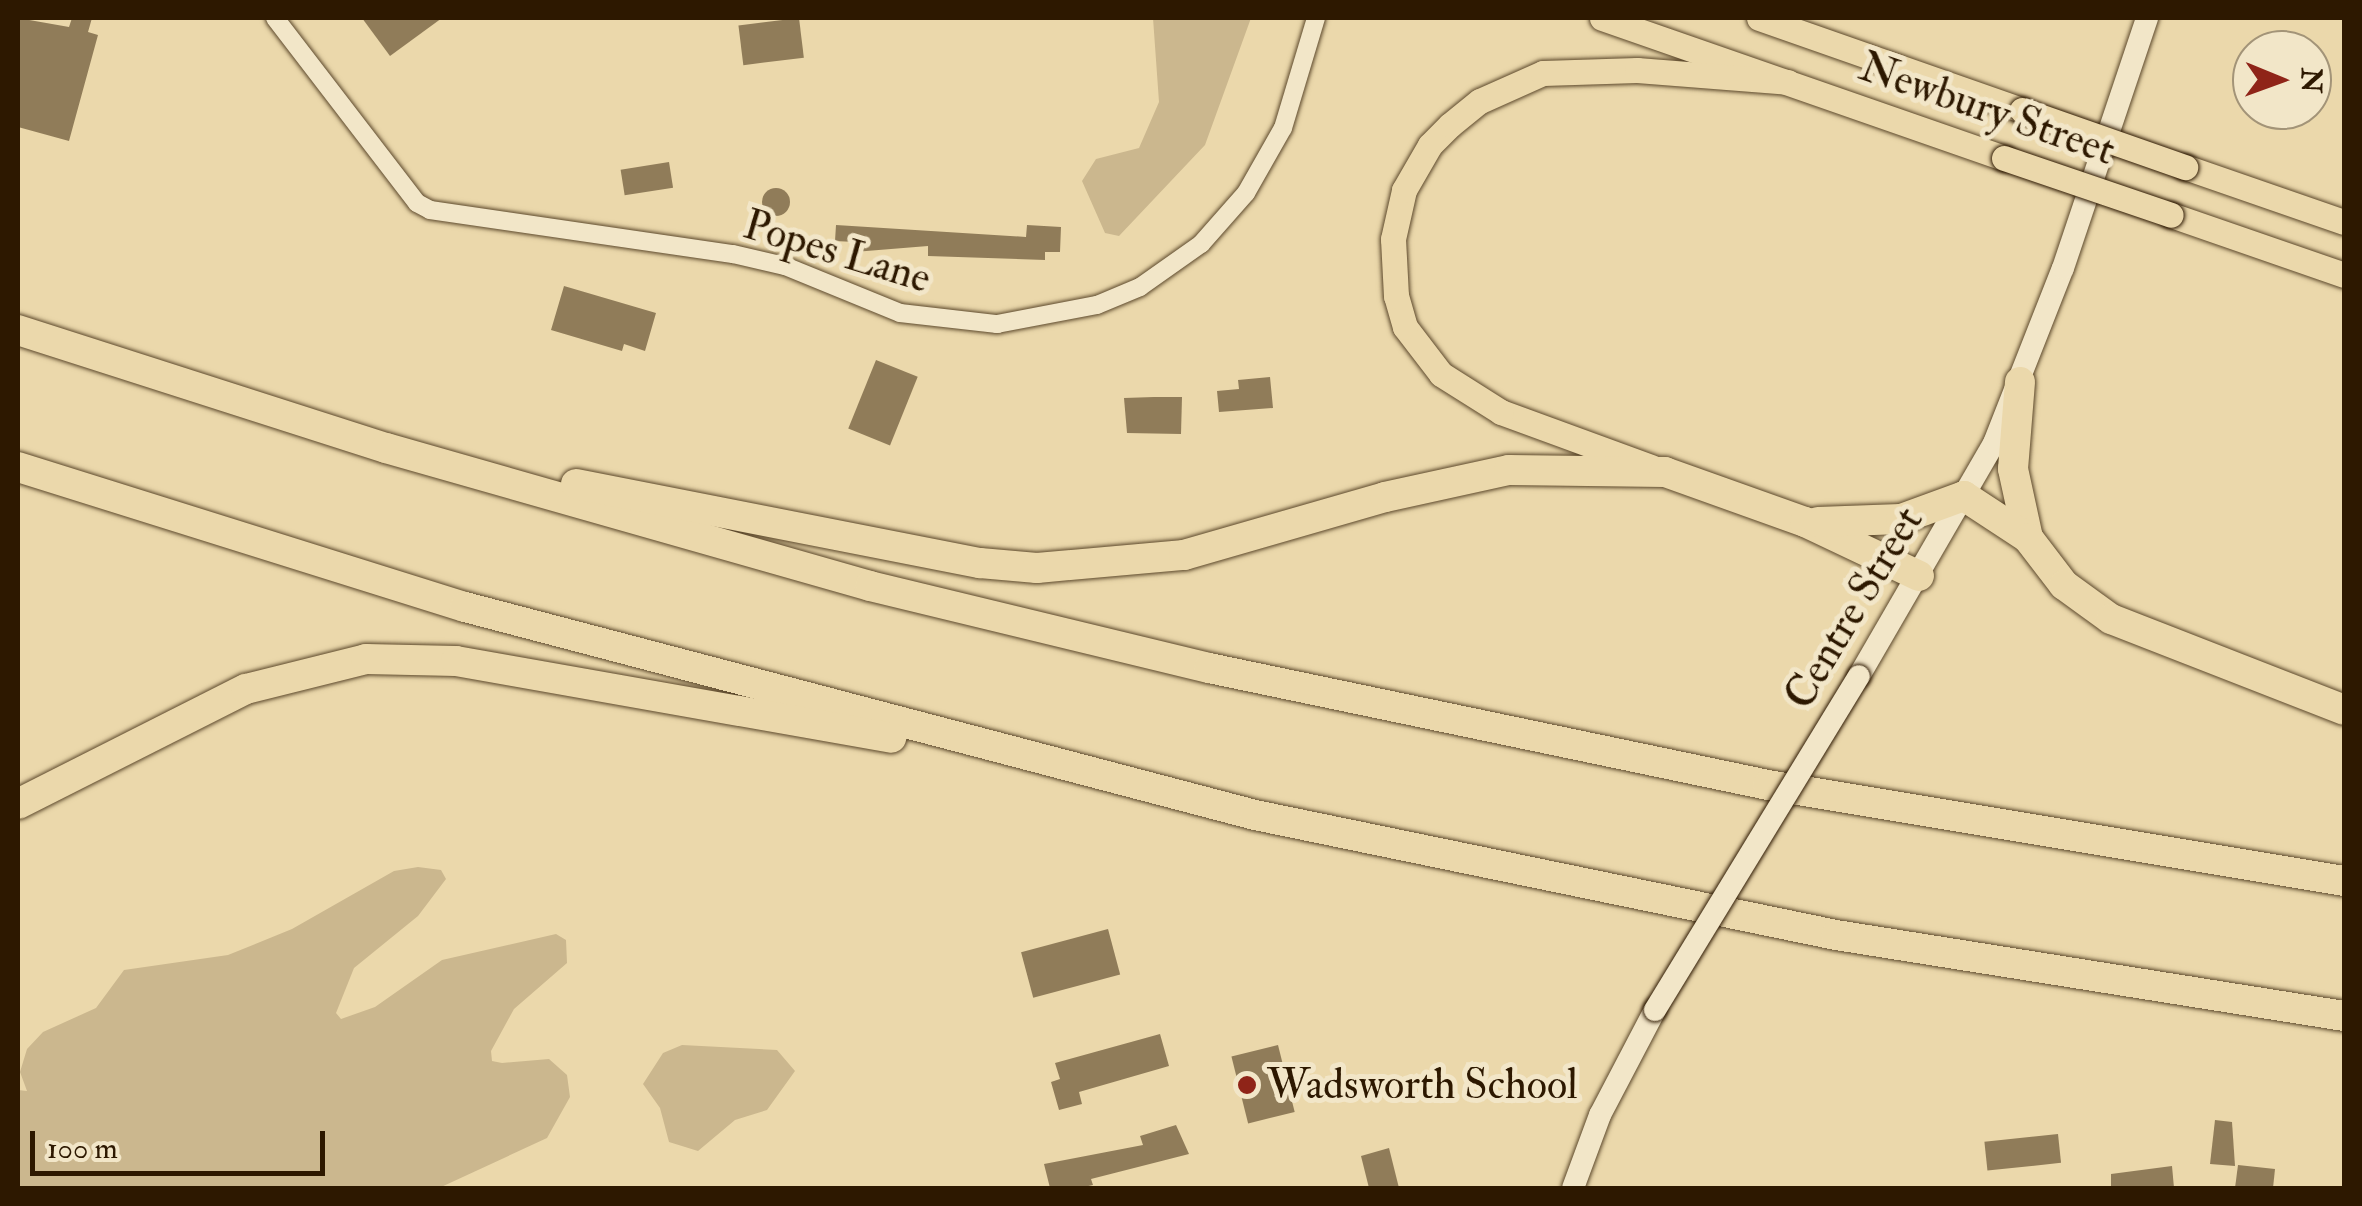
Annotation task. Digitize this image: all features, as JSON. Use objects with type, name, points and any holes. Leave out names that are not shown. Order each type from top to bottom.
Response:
[{"type":"highway","points":[[18,330],[386,448],[870,586],[1528,740],[2002,829],[2344,881]]},
{"type":"highway","points":[[2020,382],[2012,469],[2028,538]]},
{"type":"highway","points":[[386,448],[980,564],[1036,568],[1184,555],[1417,488],[1510,470],[1665,472],[1805,522],[1919,576]]},
{"type":"highway","points":[[18,467],[465,607],[1001,752],[1562,881],[1836,934],[2344,1016]]},
{"type":"highway","points":[[1805,522],[1901,519],[1964,496],[2028,538],[2094,610],[2344,710]]},
{"type":"highway","points":[[18,804],[246,689],[366,659],[456,661],[758,718],[1001,752]]},
{"type":"main road","name":"Newbury Street","points":[[1602,18],[2344,275]]},
{"type":"main road","name":"Newbury Street","points":[[1759,18],[2344,222]]},
{"type":"main road","name":"Centre Street","points":[[1573,1188],[1600,1115],[1654,1010],[1859,676],[1964,496],[2020,382],[2146,25]]},
{"type":"main road","points":[[1665,472],[1500,412],[1441,374],[1405,328],[1396,296],[1393,239],[1404,190],[1430,146],[1450,125],[1480,101],[1543,74],[1637,70],[1788,82]]},
{"type":"main road","points":[[2308,696],[2344,700]]},
{"type":"street","name":"Popes Lane","points":[[275,18],[417,203],[430,210],[733,254],[784,266],[900,313],[997,324],[1097,305],[1140,287],[1202,244],[1246,193],[1282,128],[1315,18]]},
{"type":"shaded area","points":[[1153,18],[1251,18],[1205,145],[1119,236],[1105,233],[1082,181],[1096,159],[1139,148],[1159,102]]},
{"type":"shaded area","points":[[418,867],[441,870],[446,879],[418,916],[354,968],[336,1013],[341,1019],[375,1007],[442,960],[556,934],[566,940],[567,963],[514,1009],[491,1051],[492,1061],[502,1063],[549,1059],[567,1075],[570,1097],[547,1138],[439,1188],[18,1188],[18,1090],[27,1091],[20,1072],[27,1049],[43,1032],[96,1008],[124,970],[228,955],[292,929],[394,871]]},
{"type":"shaded area","points":[[682,1045],[777,1050],[795,1071],[767,1110],[735,1120],[698,1151],[669,1142],[660,1108],[643,1084],[663,1053]]},
{"type":"building","points":[[18,18],[69,27],[72,18],[92,18],[88,32],[98,35],[69,141],[18,127]]},
{"type":"building","points":[[362,18],[442,18],[390,56]]},
{"type":"building","points":[[799,18],[804,58],[743,65],[738,25]]},
{"type":"building","points":[[669,162],[673,188],[625,195],[621,170]]},
{"type":"building","points":[[776,188],[786,192],[790,202],[786,212],[776,216],[766,212],[762,202],[766,192]]},
{"type":"building","points":[[836,225],[1026,237],[1027,225],[1061,227],[1060,252],[1045,252],[1045,260],[928,256],[928,246],[854,252],[855,242],[835,241]]},
{"type":"building","points":[[564,286],[656,313],[645,351],[624,344],[622,351],[551,330]]},
{"type":"building","points":[[876,360],[918,377],[890,445],[848,429]]},
{"type":"building","points":[[1270,377],[1273,408],[1219,412],[1217,391],[1239,389],[1238,380]]},
{"type":"building","points":[[1182,397],[1181,434],[1127,433],[1124,398]]},
{"type":"building","points":[[1108,929],[1120,974],[1033,998],[1021,952]]},
{"type":"building","points":[[1160,1034],[1169,1066],[1079,1092],[1082,1104],[1059,1110],[1051,1082],[1060,1079],[1055,1063]]},
{"type":"building","points":[[1278,1045],[1295,1112],[1248,1124],[1231,1057]]},
{"type":"building","points":[[2215,1120],[2232,1122],[2235,1166],[2210,1164]]},
{"type":"building","points":[[1176,1125],[1189,1154],[1091,1179],[1093,1185],[1050,1188],[1044,1164],[1143,1145],[1140,1136]]},
{"type":"building","points":[[2058,1134],[2061,1163],[1987,1171],[1984,1142]]},
{"type":"building","points":[[1389,1148],[1399,1188],[1369,1188],[1361,1156]]},
{"type":"building","points":[[2238,1165],[2275,1169],[2273,1188],[2235,1188]]},
{"type":"building","points":[[2172,1166],[2174,1188],[2111,1188],[2111,1174]]},
{"type":"place","name":"Wadsworth School","points":[[1247,1085]]}]
